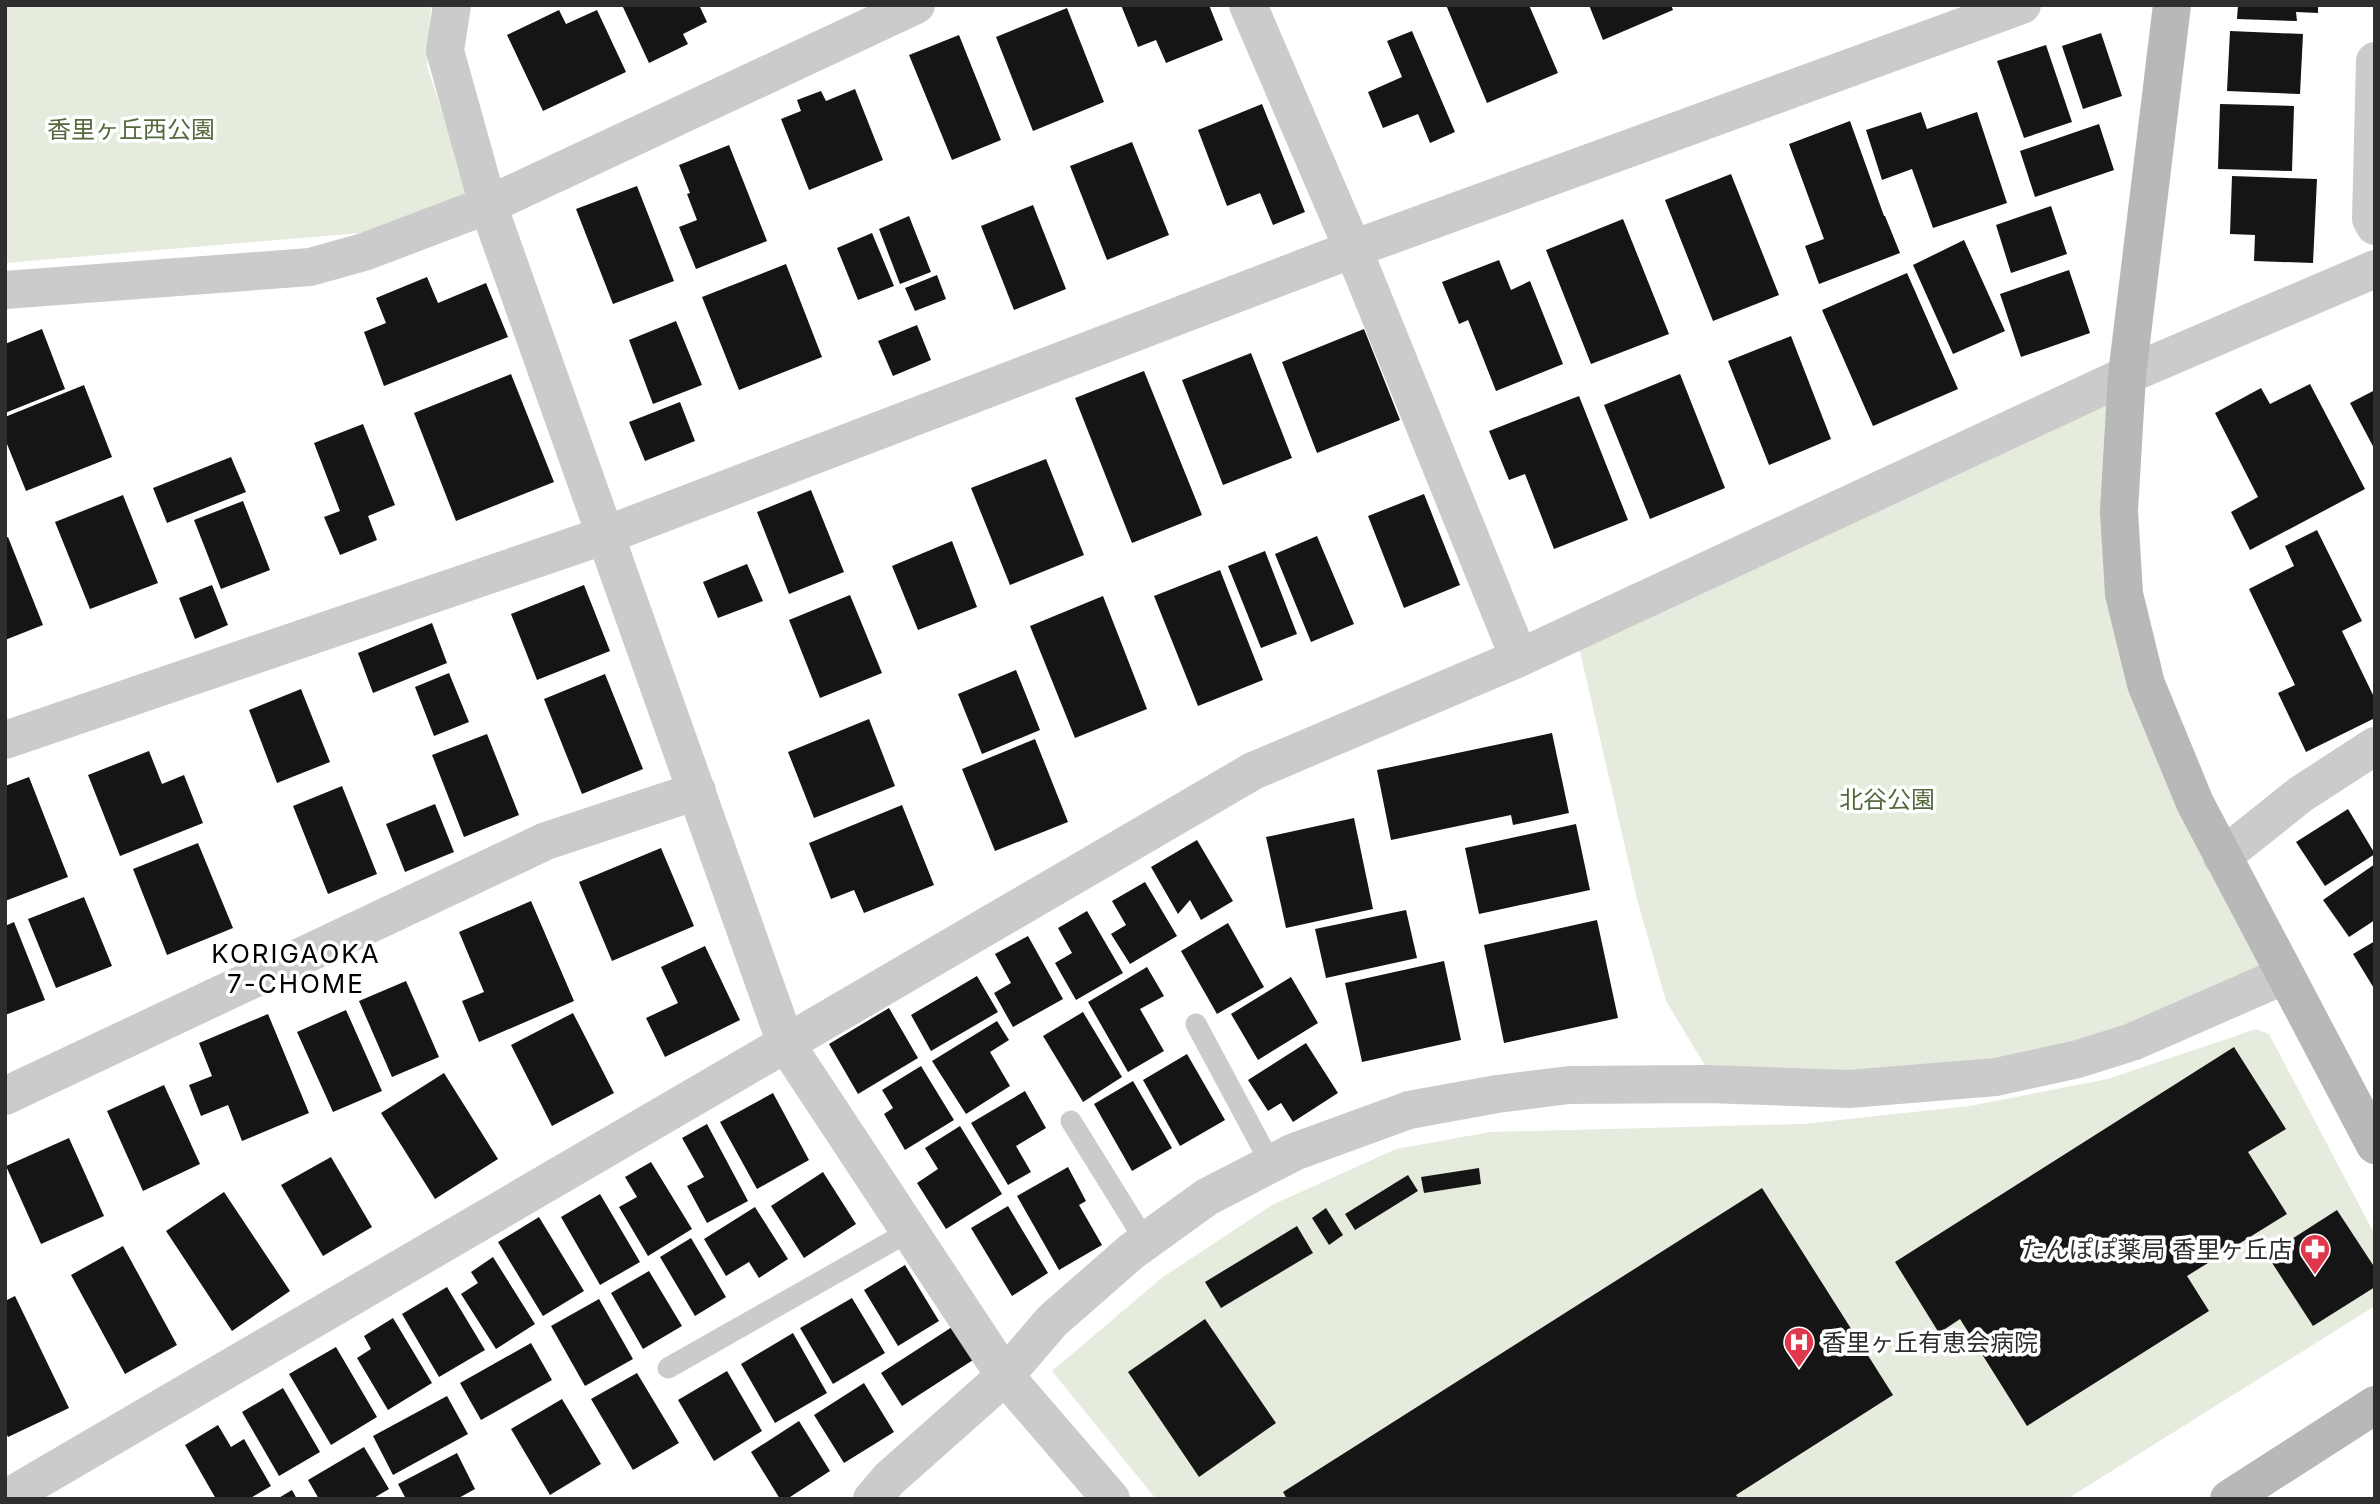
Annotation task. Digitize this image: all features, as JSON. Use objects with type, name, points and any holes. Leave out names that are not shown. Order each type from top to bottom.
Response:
[{"type":"street","points":[[452,5],[445,51],[488,205],[786,1044],[1005,1376],[1111,1499]]},
{"type":"street","points":[[5,290],[310,267],[365,252],[488,205],[916,5]]},
{"type":"street","points":[[1248,5],[1353,249],[1519,658]]},
{"type":"street","points":[[5,740],[606,535],[1353,249],[2022,5]]},
{"type":"street","points":[[2172,5],[2127,375],[2119,511],[2124,594],[2146,684],[2195,803],[2375,1145]]},
{"type":"street","points":[[2375,61],[2371,219],[2375,226]]},
{"type":"street","points":[[5,1499],[1253,771],[1519,658],[2127,375],[2375,269]]},
{"type":"street","points":[[2222,857],[2301,794],[2375,746]]},
{"type":"street","points":[[5,1096],[546,841],[697,791]]},
{"type":"street","points":[[872,1499],[889,1479],[1005,1376],[1052,1321],[1132,1251],[1208,1197],[1294,1152],[1409,1110],[1497,1094],[1569,1085],[1706,1084],[1849,1089],[1996,1077],[2078,1059],[2132,1042],[2285,975]]},
{"type":"street","points":[[2229,1499],[2375,1405]]},
{"type":"lane","points":[[1196,1024],[1271,1164]]},
{"type":"lane","points":[[1071,1121],[1146,1242]]},
{"type":"lane","points":[[668,1368],[910,1231]]},
{"type":"green space","name":"香里ヶ丘西公園","points":[[5,5],[431,5],[427,66],[470,196],[373,232],[5,263]]},
{"type":"green space","name":"北谷公園","points":[[2108,401],[2102,511],[2260,966],[2125,1026],[2074,1042],[1994,1060],[1849,1072],[1706,1067],[1666,1001],[1637,899],[1579,647]]},
{"type":"green space","points":[[2256,1029],[2269,1034],[2375,1235],[2375,1306],[2067,1499],[1156,1499],[1052,1371],[1163,1277],[1272,1205],[1396,1149],[1490,1132],[1802,1124],[1970,1106],[2108,1079]]},
{"type":"building","points":[[622,5],[699,5],[707,22],[683,34],[688,44],[649,63]]},
{"type":"building","points":[[1121,5],[1209,5],[1223,40],[1166,63],[1156,40],[1138,47]]},
{"type":"building","points":[[1446,5],[1529,5],[1558,73],[1487,103]]},
{"type":"building","points":[[1589,5],[1671,5],[1673,10],[1603,40]]},
{"type":"building","points":[[2238,5],[2318,5],[2318,13],[2296,12],[2297,21],[2237,19]]},
{"type":"building","points":[[1067,8],[1104,102],[1033,131],[996,37]]},
{"type":"building","points":[[559,10],[566,24],[597,10],[626,72],[543,111],[507,35]]},
{"type":"building","points":[[1412,31],[1455,132],[1430,143],[1418,114],[1383,128],[1368,92],[1402,77],[1387,41]]},
{"type":"building","points":[[2230,31],[2303,34],[2300,94],[2227,91]]},
{"type":"building","points":[[2101,33],[2122,96],[2083,109],[2062,46]]},
{"type":"building","points":[[959,35],[1001,140],[952,160],[909,55]]},
{"type":"building","points":[[2046,45],[2072,122],[2024,138],[1997,61]]},
{"type":"building","points":[[855,89],[883,160],[809,190],[781,119],[801,111],[797,100],[821,91],[826,101]]},
{"type":"building","points":[[1262,104],[1305,212],[1273,225],[1260,193],[1227,206],[1198,130]]},
{"type":"building","points":[[2220,104],[2294,106],[2292,171],[2218,169]]},
{"type":"building","points":[[1921,112],[1927,129],[1977,112],[2007,203],[1933,228],[1912,169],[1882,180],[1866,130]]},
{"type":"building","points":[[1850,121],[1900,253],[1819,284],[1805,246],[1824,239],[1789,144]]},
{"type":"building","points":[[2099,124],[2114,170],[2035,197],[2020,151]]},
{"type":"building","points":[[1132,142],[1169,235],[1107,260],[1070,166]]},
{"type":"building","points":[[729,145],[767,241],[696,269],[679,227],[697,220],[679,165]]},
{"type":"building","points":[[1731,174],[1779,295],[1713,321],[1665,200]]},
{"type":"building","points":[[2232,176],[2317,179],[2313,263],[2254,261],[2255,235],[2230,234]]},
{"type":"building","points":[[637,186],[674,281],[613,304],[576,209]]},
{"type":"building","points":[[1033,205],[1066,289],[1014,310],[981,226]]},
{"type":"building","points":[[2051,206],[2067,254],[2011,273],[1996,225]]},
{"type":"building","points":[[909,216],[931,272],[900,284],[879,229]]},
{"type":"building","points":[[1623,219],[1669,334],[1591,364],[1546,250]]},
{"type":"building","points":[[872,233],[894,286],[858,300],[837,248]]},
{"type":"building","points":[[1964,240],[2005,331],[1953,354],[1913,265]]},
{"type":"building","points":[[1499,260],[1511,290],[1530,281],[1563,364],[1496,391],[1468,320],[1459,324],[1442,282]]},
{"type":"building","points":[[786,264],[822,357],[739,390],[702,297]]},
{"type":"building","points":[[2069,270],[2090,333],[2021,357],[2000,294]]},
{"type":"building","points":[[1907,273],[1958,389],[1873,426],[1822,310]]},
{"type":"building","points":[[937,275],[946,299],[915,311],[905,288]]},
{"type":"building","points":[[427,277],[438,303],[486,283],[508,337],[384,386],[364,332],[386,323],[376,298]]},
{"type":"building","points":[[676,321],[702,385],[653,404],[629,340]]},
{"type":"building","points":[[917,325],[931,360],[893,376],[878,341]]},
{"type":"building","points":[[42,329],[65,389],[5,413],[5,344]]},
{"type":"building","points":[[1364,329],[1400,420],[1317,453],[1282,362]]},
{"type":"building","points":[[1791,336],[1831,439],[1769,465],[1728,361]]},
{"type":"building","points":[[1251,353],[1292,458],[1223,485],[1182,380]]},
{"type":"building","points":[[1144,371],[1202,515],[1132,543],[1075,398]]},
{"type":"building","points":[[511,374],[554,482],[456,521],[414,413]]},
{"type":"building","points":[[1680,374],[1725,488],[1650,519],[1604,405]]},
{"type":"building","points":[[2310,384],[2365,489],[2250,550],[2231,512],[2258,497],[2215,413],[2261,388],[2270,404]]},
{"type":"building","points":[[84,385],[112,457],[26,491],[5,439],[5,417]]},
{"type":"building","points":[[2375,390],[2375,450],[2350,403]]},
{"type":"building","points":[[1579,396],[1628,520],[1554,549],[1525,474],[1509,480],[1489,431]]},
{"type":"building","points":[[680,402],[695,441],[645,461],[629,422]]},
{"type":"building","points":[[363,424],[395,505],[368,516],[377,540],[340,555],[324,517],[340,511],[314,443]]},
{"type":"building","points":[[231,457],[246,492],[167,523],[153,488]]},
{"type":"building","points":[[1046,459],[1084,555],[1010,585],[971,488]]},
{"type":"building","points":[[811,490],[844,572],[789,594],[757,512]]},
{"type":"building","points":[[1424,494],[1460,585],[1404,608],[1368,516]]},
{"type":"building","points":[[123,495],[158,583],[90,609],[55,522]]},
{"type":"building","points":[[243,501],[270,570],[221,589],[194,520]]},
{"type":"building","points":[[2317,530],[2362,621],[2342,631],[2375,699],[2375,718],[2306,752],[2278,693],[2295,685],[2249,589],[2294,566],[2285,546]]},
{"type":"building","points":[[1317,536],[1354,624],[1311,642],[1275,554]]},
{"type":"building","points":[[8,537],[43,625],[5,640],[5,538]]},
{"type":"building","points":[[952,541],[977,607],[918,630],[892,566]]},
{"type":"building","points":[[1265,551],[1297,634],[1261,648],[1228,566]]},
{"type":"building","points":[[747,564],[763,601],[718,618],[703,582]]},
{"type":"building","points":[[1220,570],[1263,680],[1198,706],[1154,596]]},
{"type":"building","points":[[212,585],[228,625],[195,639],[179,598]]},
{"type":"building","points":[[584,585],[610,651],[537,680],[511,614]]},
{"type":"building","points":[[850,595],[882,673],[820,698],[789,620]]},
{"type":"building","points":[[1103,596],[1147,709],[1075,738],[1030,626]]},
{"type":"building","points":[[432,623],[447,663],[373,693],[358,653]]},
{"type":"building","points":[[1016,670],[1040,730],[982,754],[958,694]]},
{"type":"building","points":[[449,673],[469,722],[434,736],[415,687]]},
{"type":"building","points":[[605,674],[643,769],[582,794],[544,699]]},
{"type":"building","points":[[301,689],[330,762],[277,783],[249,710]]},
{"type":"building","points":[[869,719],[895,786],[814,818],[788,752]]},
{"type":"building","points":[[1552,733],[1569,813],[1513,825],[1511,815],[1391,840],[1377,770]]},
{"type":"building","points":[[487,734],[519,815],[464,837],[432,755]]},
{"type":"building","points":[[1035,739],[1068,822],[995,851],[962,769]]},
{"type":"building","points":[[149,751],[162,784],[184,775],[203,823],[120,856],[88,775]]},
{"type":"building","points":[[29,777],[68,877],[5,901],[5,786]]},
{"type":"building","points":[[342,786],[377,874],[328,894],[293,806]]},
{"type":"building","points":[[435,804],[454,852],[405,872],[386,824]]},
{"type":"building","points":[[902,805],[934,885],[864,913],[854,890],[831,899],[809,843]]},
{"type":"building","points":[[2348,809],[2375,854],[2325,886],[2296,842]]},
{"type":"building","points":[[1354,818],[1373,909],[1286,928],[1266,837]]},
{"type":"building","points":[[1576,824],[1590,890],[1479,914],[1465,848]]},
{"type":"building","points":[[1197,840],[1233,901],[1201,920],[1190,900],[1178,914],[1151,867]]},
{"type":"building","points":[[198,843],[233,928],[167,955],[133,869]]},
{"type":"building","points":[[661,848],[694,926],[612,961],[579,882]]},
{"type":"building","points":[[2375,864],[2375,920],[2349,937],[2323,900]]},
{"type":"building","points":[[1145,882],[1177,936],[1130,964],[1111,934],[1126,925],[1112,901]]},
{"type":"building","points":[[84,897],[112,966],[56,988],[28,919]]},
{"type":"building","points":[[531,901],[574,1001],[479,1042],[462,1001],[484,992],[459,932]]},
{"type":"building","points":[[1406,910],[1417,958],[1326,978],[1315,929]]},
{"type":"building","points":[[1087,911],[1123,973],[1076,1000],[1055,963],[1072,953],[1058,928]]},
{"type":"building","points":[[1597,920],[1618,1018],[1504,1043],[1484,945]]},
{"type":"building","points":[[14,922],[45,1000],[5,1015],[5,926]]},
{"type":"building","points":[[1228,923],[1264,987],[1217,1014],[1181,951]]},
{"type":"building","points":[[1028,936],[1063,999],[1013,1027],[994,993],[1011,983],[995,954]]},
{"type":"building","points":[[2375,941],[2375,990],[2353,954]]},
{"type":"building","points":[[705,946],[740,1020],[665,1057],[646,1018],[678,1003],[661,967]]},
{"type":"building","points":[[1444,961],[1461,1040],[1362,1062],[1345,983]]},
{"type":"building","points":[[1147,967],[1164,996],[1140,1009],[1164,1051],[1128,1072],[1088,1002]]},
{"type":"building","points":[[977,976],[998,1012],[931,1051],[911,1015]]},
{"type":"building","points":[[1291,977],[1318,1023],[1258,1060],[1231,1014]]},
{"type":"building","points":[[406,981],[439,1057],[392,1077],[359,1001]]},
{"type":"building","points":[[889,1008],[918,1058],[858,1094],[829,1044]]},
{"type":"building","points":[[346,1010],[382,1091],[333,1112],[297,1032]]},
{"type":"building","points":[[1083,1012],[1122,1077],[1083,1102],[1043,1036]]},
{"type":"building","points":[[573,1013],[614,1093],[552,1126],[511,1045]]},
{"type":"building","points":[[268,1014],[309,1113],[242,1141],[228,1105],[201,1116],[189,1085],[212,1076],[199,1043]]},
{"type":"building","points":[[997,1021],[1009,1040],[990,1052],[1010,1086],[966,1114],[932,1061]]},
{"type":"building","points":[[1306,1043],[1338,1093],[1293,1122],[1281,1103],[1268,1111],[1248,1080]]},
{"type":"building","points":[[2234,1047],[2286,1129],[2248,1152],[2287,1214],[2187,1276],[2209,1311],[2027,1426],[1960,1319],[1939,1333],[1895,1262]]},
{"type":"building","points":[[1187,1054],[1225,1120],[1180,1146],[1143,1080]]},
{"type":"building","points":[[921,1066],[954,1120],[905,1150],[884,1114],[893,1108],[882,1090]]},
{"type":"building","points":[[444,1073],[498,1159],[435,1199],[381,1113]]},
{"type":"building","points":[[1133,1081],[1172,1148],[1132,1171],[1094,1104]]},
{"type":"building","points":[[164,1085],[200,1164],[143,1191],[107,1111]]},
{"type":"building","points":[[1025,1091],[1046,1128],[1016,1146],[1031,1172],[1008,1185],[971,1123]]},
{"type":"building","points":[[773,1093],[809,1160],[757,1189],[720,1122]]},
{"type":"building","points":[[707,1124],[748,1201],[707,1223],[687,1186],[704,1177],[682,1138]]},
{"type":"building","points":[[960,1126],[1002,1194],[946,1229],[917,1183],[938,1169],[925,1148]]},
{"type":"building","points":[[69,1138],[104,1216],[41,1244],[6,1166]]},
{"type":"building","points":[[331,1157],[372,1227],[323,1256],[281,1185]]},
{"type":"building","points":[[651,1162],[692,1229],[648,1256],[619,1207],[637,1197],[625,1177]]},
{"type":"building","points":[[1068,1167],[1086,1201],[1079,1205],[1102,1245],[1059,1270],[1017,1196]]},
{"type":"building","points":[[1479,1168],[1481,1184],[1424,1193],[1421,1177]]},
{"type":"building","points":[[823,1172],[856,1224],[804,1258],[771,1206]]},
{"type":"building","points":[[1408,1175],[1418,1191],[1355,1230],[1345,1214]]},
{"type":"building","points":[[1762,1188],[1893,1395],[1736,1495],[1739,1499],[1287,1499],[1283,1492]]},
{"type":"building","points":[[224,1192],[290,1291],[232,1331],[166,1231]]},
{"type":"building","points":[[600,1194],[640,1262],[600,1285],[561,1217]]},
{"type":"building","points":[[1008,1206],[1048,1273],[1012,1296],[971,1228]]},
{"type":"building","points":[[755,1207],[788,1259],[759,1278],[749,1262],[726,1276],[704,1239]]},
{"type":"building","points":[[1326,1208],[1343,1235],[1329,1245],[1312,1218]]},
{"type":"building","points":[[2337,1210],[2375,1268],[2375,1287],[2313,1326],[2267,1255]]},
{"type":"building","points":[[539,1217],[584,1291],[543,1316],[498,1242]]},
{"type":"building","points":[[1297,1226],[1313,1253],[1221,1308],[1205,1282]]},
{"type":"building","points":[[691,1238],[726,1297],[695,1316],[660,1257]]},
{"type":"building","points":[[123,1246],[177,1345],[125,1374],[71,1275]]},
{"type":"building","points":[[493,1257],[535,1324],[496,1349],[461,1294],[478,1283],[471,1272]]},
{"type":"building","points":[[905,1265],[939,1321],[898,1346],[864,1290]]},
{"type":"building","points":[[649,1271],[682,1326],[643,1349],[611,1293]]},
{"type":"building","points":[[447,1287],[485,1350],[439,1377],[402,1314]]},
{"type":"building","points":[[15,1296],[69,1408],[8,1437],[5,1430],[5,1301]]},
{"type":"building","points":[[852,1298],[885,1353],[833,1384],[800,1328]]},
{"type":"building","points":[[599,1299],[633,1359],[585,1386],[551,1326]]},
{"type":"building","points":[[393,1318],[432,1383],[388,1410],[357,1358],[371,1349],[364,1336]]},
{"type":"building","points":[[1205,1319],[1276,1423],[1199,1477],[1128,1372]]},
{"type":"building","points":[[952,1327],[973,1360],[902,1406],[881,1373]]},
{"type":"building","points":[[793,1333],[827,1393],[775,1423],[741,1364]]},
{"type":"building","points":[[531,1343],[552,1380],[481,1420],[460,1383]]},
{"type":"building","points":[[336,1347],[377,1417],[331,1445],[289,1374]]},
{"type":"building","points":[[727,1371],[762,1431],[714,1461],[678,1400]]},
{"type":"building","points":[[637,1373],[679,1443],[633,1470],[591,1399]]},
{"type":"building","points":[[864,1383],[894,1432],[844,1463],[814,1415]]},
{"type":"building","points":[[283,1388],[320,1452],[279,1476],[242,1412]]},
{"type":"building","points":[[447,1396],[468,1434],[393,1475],[373,1436]]},
{"type":"building","points":[[562,1399],[601,1464],[550,1495],[511,1429]]},
{"type":"building","points":[[799,1421],[830,1471],[787,1499],[780,1499],[751,1452]]},
{"type":"building","points":[[218,1425],[231,1447],[244,1439],[271,1486],[249,1499],[216,1499],[185,1445]]},
{"type":"building","points":[[364,1447],[389,1489],[372,1499],[319,1499],[308,1480]]},
{"type":"building","points":[[457,1453],[475,1489],[457,1499],[406,1499],[398,1484]]},
{"type":"building","points":[[292,1490],[297,1499],[277,1499]]},
{"type":"place","name":"たんぽぽ薬局 香里ヶ丘店","points":[[2315,1276]]},
{"type":"place","name":"香里ヶ丘有恵会病院","points":[[1799,1369]]},
{"type":"district","name":"KORIGAOKA 7-CHOME","points":[[296,968]]}]
